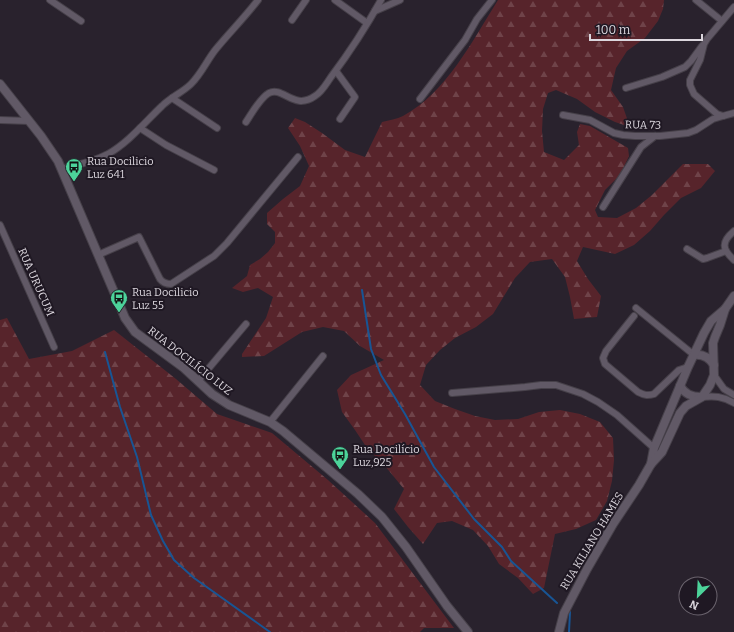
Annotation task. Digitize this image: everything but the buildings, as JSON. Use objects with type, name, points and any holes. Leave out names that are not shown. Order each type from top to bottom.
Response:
[{"type":"main road","name":"RUA DOCILÍCIO LUZ","points":[[0,84],[49,147],[62,169],[120,306],[130,326],[135,332],[174,360],[218,399],[235,408],[270,422],[358,494],[382,517],[406,547],[447,606],[468,632]]},
{"type":"main road","name":"RUA KILIANO HAMES","points":[[651,464],[654,448],[704,333],[711,321],[724,309],[734,296]]},
{"type":"main road","name":"RUA KILIANO HAMES","points":[[559,632],[564,613],[587,569],[612,524],[639,485],[651,464],[662,452],[678,416],[689,404],[702,397],[710,385],[714,375],[714,340],[720,326],[724,309]]},
{"type":"main road","points":[[694,355],[705,356],[714,365]]},
{"type":"main road","points":[[680,386],[685,393],[695,397],[702,397]]},
{"type":"street","points":[[50,0],[81,21]]},
{"type":"street","points":[[62,169],[96,160],[108,154],[127,140],[166,102],[187,88],[193,82],[216,49],[258,0]]},
{"type":"street","points":[[292,20],[306,0]]},
{"type":"street","points":[[335,0],[367,23]]},
{"type":"street","points":[[246,122],[268,93],[280,93],[297,101],[310,99],[316,96],[351,49],[381,0]]},
{"type":"street","points":[[375,11],[400,0]]},
{"type":"street","points":[[420,99],[465,40],[477,19],[492,0]]},
{"type":"street","points":[[696,0],[722,21]]},
{"type":"street","points":[[626,88],[662,77],[684,67],[691,61],[734,7]]},
{"type":"street","points":[[704,44],[700,60],[690,80],[690,85],[694,94],[717,114],[723,116]]},
{"type":"street","points":[[336,71],[355,96],[340,119]]},
{"type":"street","points":[[172,98],[217,128]]},
{"type":"street","name":"RUA 73","points":[[563,115],[590,120],[618,134],[655,136],[688,133],[696,130],[713,119],[734,113]]},
{"type":"street","points":[[0,120],[29,121]]},
{"type":"street","points":[[140,128],[166,145],[214,170]]},
{"type":"street","points":[[603,207],[641,147],[655,136]]},
{"type":"street","points":[[98,255],[139,237],[160,279],[163,283],[171,284],[218,253],[298,157]]},
{"type":"street","name":"RUA URUCUM","points":[[0,225],[54,347]]},
{"type":"street","points":[[734,231],[727,237],[724,245],[726,251],[734,260]]},
{"type":"street","points":[[687,249],[703,259],[726,251]]},
{"type":"street","points":[[636,308],[694,355]]},
{"type":"street","points":[[634,316],[606,351],[603,358],[605,364],[644,395],[654,394],[679,370],[688,367]]},
{"type":"street","points":[[198,381],[246,324]]},
{"type":"street","points":[[270,422],[324,356]]},
{"type":"street","points":[[714,375],[724,388],[734,395]]},
{"type":"street","points":[[452,393],[556,385],[583,394],[598,402],[617,416],[654,448]]},
{"type":"street","points":[[702,397],[718,396],[734,403]]},
{"type":"green space","points":[[498,0],[664,0],[663,9],[658,21],[645,38],[627,51],[616,68],[611,90],[623,107],[630,127],[615,122],[595,112],[577,99],[556,90],[548,93],[543,109],[542,131],[544,152],[564,160],[579,145],[577,132],[580,124],[590,126],[628,148],[629,156],[620,175],[605,190],[595,210],[598,217],[617,218],[636,208],[652,195],[683,164],[708,164],[715,171],[701,188],[681,198],[650,231],[634,245],[615,254],[583,247],[577,261],[601,296],[597,317],[574,319],[565,277],[552,259],[530,262],[515,278],[493,314],[476,327],[455,338],[440,350],[426,365],[420,385],[435,401],[455,409],[475,416],[495,420],[518,419],[539,412],[560,410],[580,414],[600,422],[613,438],[614,460],[612,481],[607,501],[596,520],[576,529],[555,534],[544,588],[533,594],[518,578],[499,564],[488,546],[473,530],[452,521],[437,523],[423,544],[394,509],[404,489],[385,466],[367,448],[342,412],[337,390],[351,375],[384,360],[360,346],[344,331],[323,327],[302,332],[264,356],[242,357],[242,354],[266,318],[273,297],[258,288],[243,292],[232,288],[247,276],[250,265],[268,252],[275,243],[275,232],[267,224],[267,213],[300,186],[309,166],[300,146],[288,128],[295,118],[305,122],[345,150],[365,157],[382,122],[401,117],[418,106],[445,80],[468,48]]},
{"type":"green space","points":[[7,318],[29,359],[72,351],[114,330],[176,379],[217,414],[272,433],[328,480],[375,523],[454,628],[424,628],[420,632],[0,632],[0,320]]},
{"type":"waterway","points":[[362,290],[371,349],[381,375],[405,414],[434,467],[474,519],[502,547],[511,561],[557,603]]},
{"type":"waterway","points":[[105,352],[120,407],[137,457],[151,515],[174,560],[194,578],[270,632]]},
{"type":"waterway","points":[[569,632],[570,612]]},
{"type":"place","name":"Rua Docilicio Luz 641","points":[[74,182]]},
{"type":"place","name":"Rua Docilicio Luz 55","points":[[119,313]]},
{"type":"place","name":"Rua Docilício Luz,925","points":[[340,470]]}]
